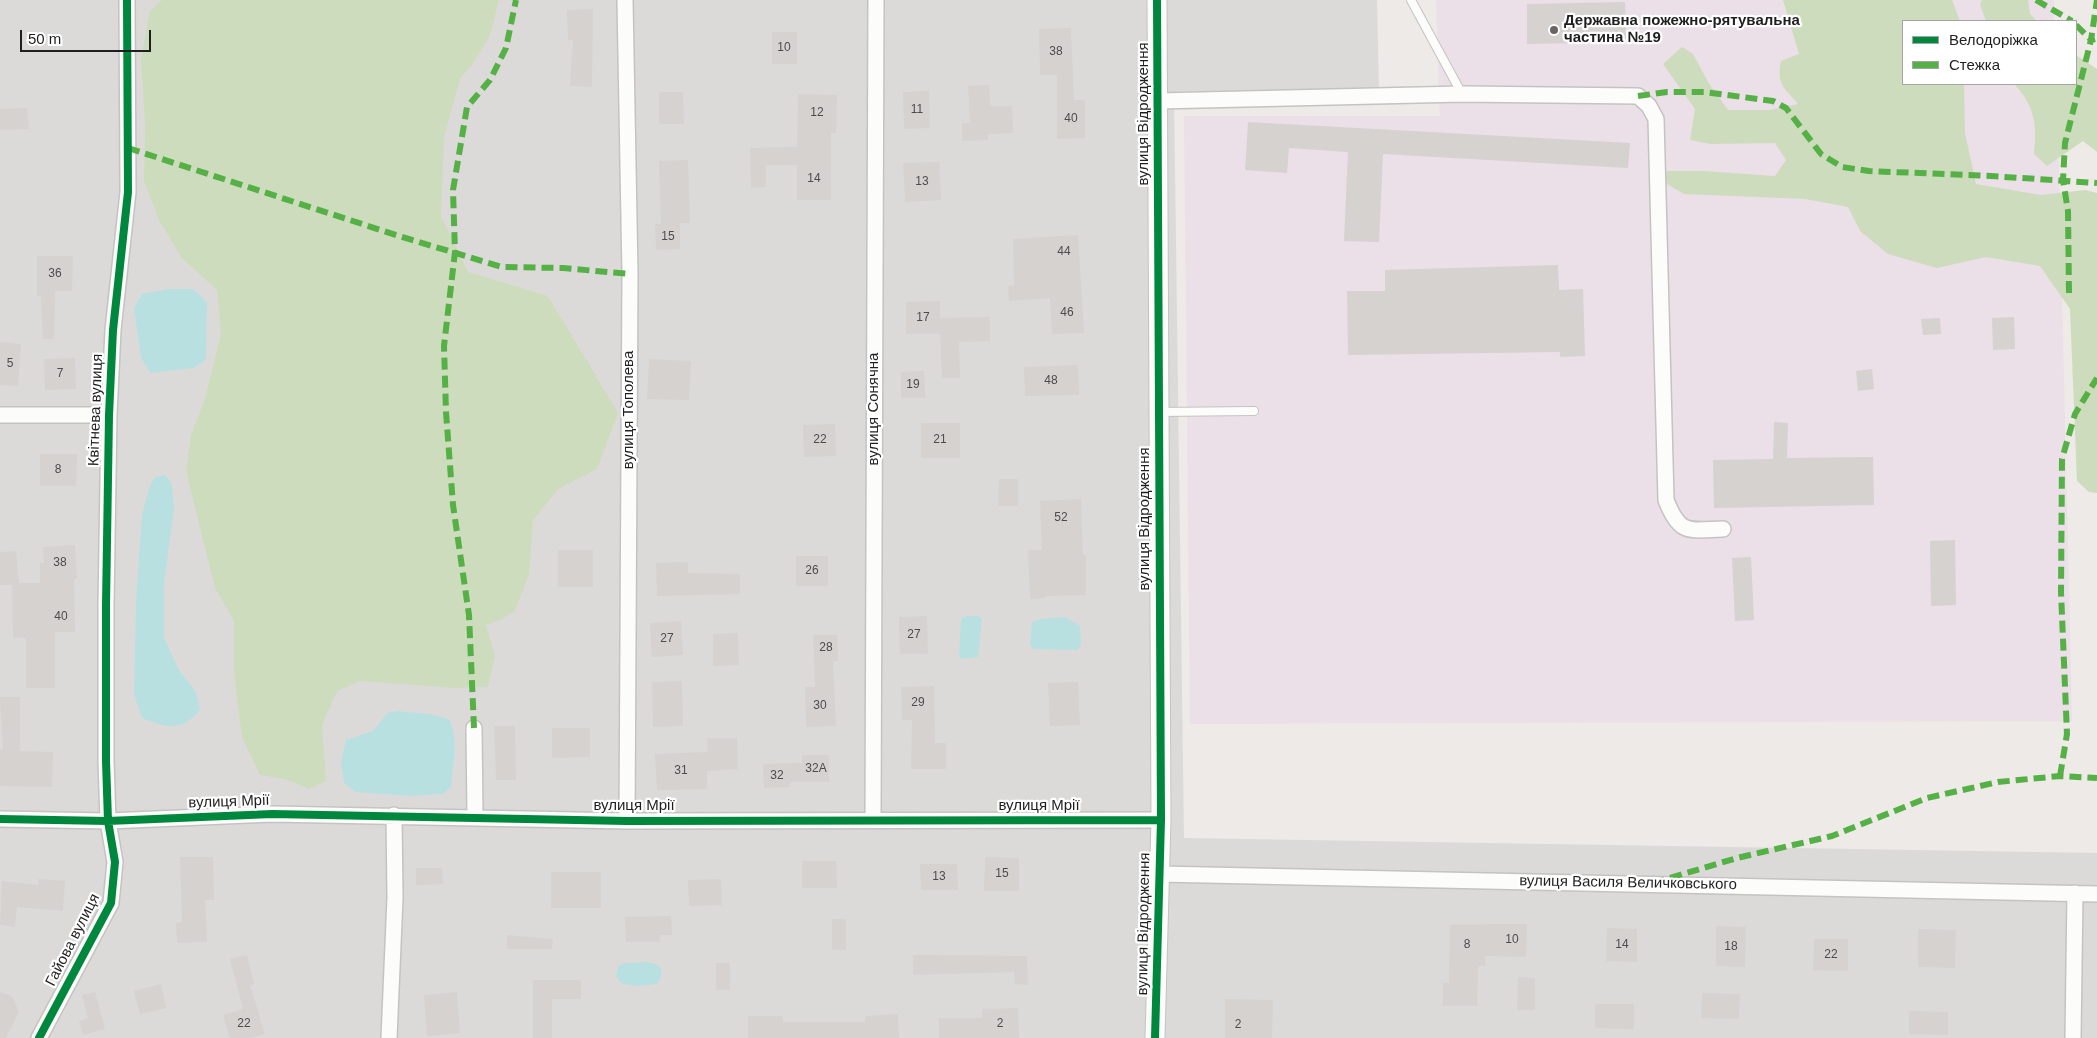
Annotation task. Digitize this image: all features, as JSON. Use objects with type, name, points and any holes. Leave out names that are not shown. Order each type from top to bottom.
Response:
[{"type":"street","name":"Квітнева вулиця","points":[[108,821],[106,605],[109,415],[113,330],[128,192],[127,0]]},
{"type":"street","name":"вулиця Тополева","points":[[625,0],[630,274],[627,821]]},
{"type":"street","name":"вулиця Сонячна","points":[[873,819],[876,0]]},
{"type":"street","name":"вулиця Відродження","points":[[1155,1038],[1161,820],[1157,0]]},
{"type":"street","points":[[1158,101],[1462,94],[1638,96],[1649,106],[1656,119],[1666,500],[1673,520],[1688,530],[1723,529]]},
{"type":"street","points":[[0,415],[109,415]]},
{"type":"street","points":[[474,728],[476,817]]},
{"type":"street","name":"вулиця Мрії","points":[[0,819],[108,821],[272,814],[627,821],[873,819],[1161,820]]},
{"type":"street","points":[[389,1038],[395,898],[394,815]]},
{"type":"street","name":"Гайова вулиця","points":[[39,1038],[111,903],[115,862],[108,821]]},
{"type":"street","name":"вулиця Василя Величковського","points":[[1159,874],[2097,894]]},
{"type":"street","points":[[2073,1038],[2075,893]]},
{"type":"lane","points":[[1411,0],[1462,94]]},
{"type":"lane","points":[[1158,412],[1254,411]]},
{"type":"shaded area","points":[[0,0],[1377,0],[1379,88],[1174,92],[1184,838],[2097,853],[2097,1038],[0,1038]]},
{"type":"shaded area","points":[[1436,0],[2054,0],[2054,20],[1902,20],[1902,85],[2057,85],[2072,721],[1190,724],[1184,116],[1440,116]]},
{"type":"green space","points":[[162,0],[499,0],[490,35],[474,62],[460,79],[444,137],[441,216],[468,272],[548,296],[618,413],[597,469],[558,489],[533,520],[529,575],[514,612],[486,625],[495,656],[488,687],[454,688],[360,681],[337,691],[322,725],[326,781],[309,789],[285,779],[260,775],[242,737],[234,673],[234,621],[215,588],[186,471],[191,435],[205,399],[221,333],[217,290],[182,258],[160,222],[144,181],[145,123],[141,58],[150,11]]},
{"type":"green space","points":[[1783,0],[1952,0],[1960,20],[1902,20],[1902,85],[1964,85],[1965,133],[1976,184],[2041,195],[2085,190],[2097,193],[2097,493],[2089,492],[2077,481],[2070,309],[2040,266],[1986,257],[1937,268],[1888,254],[1860,231],[1848,207],[1805,199],[1684,194],[1662,181],[1667,171],[1703,171],[1775,176],[1786,160],[1775,143],[1710,144],[1690,140],[1695,109],[1663,64],[1682,47],[1693,54],[1708,82],[1728,110],[1770,110],[1798,104],[1783,86],[1780,69],[1781,61],[1799,54]]},
{"type":"green space","points":[[1982,0],[2028,0],[2030,14],[2036,20],[1986,20],[1980,5]]},
{"type":"green space","points":[[2077,56],[2097,69],[2097,152],[2083,141],[2047,166],[2034,154],[2035,124],[2030,108],[2015,85],[2077,85]]},
{"type":"water","points":[[168,289],[193,289],[207,302],[206,359],[194,368],[151,373],[141,358],[134,308],[142,294]]},
{"type":"water","points":[[165,475],[172,484],[174,508],[164,584],[164,638],[179,670],[196,692],[200,710],[187,722],[173,726],[166,726],[142,718],[134,695],[136,601],[142,514],[150,486],[155,477]]},
{"type":"water","points":[[966,616],[979,616],[982,620],[978,657],[962,659],[959,656],[961,619]]},
{"type":"water","points":[[1065,617],[1080,626],[1081,645],[1077,650],[1033,649],[1030,644],[1032,622],[1041,619]]},
{"type":"water","points":[[397,711],[430,714],[449,719],[454,735],[454,761],[451,787],[443,794],[410,796],[355,792],[344,783],[341,762],[346,740],[373,731],[387,713]]},
{"type":"water","points":[[647,962],[656,964],[661,968],[661,977],[657,984],[638,986],[622,984],[616,976],[618,966],[624,963]]},
{"type":"building","points":[[1625,2],[1626,42],[1527,44],[1527,4]]},
{"type":"building","points":[[593,9],[592,87],[570,86],[573,40],[568,40],[567,10]]},
{"type":"building","points":[[1071,28],[1074,100],[1085,100],[1085,138],[1057,139],[1057,75],[1040,75],[1039,29]]},
{"type":"building","points":[[772,32],[797,32],[797,64],[772,64]]},
{"type":"building","points":[[989,85],[990,106],[1012,106],[1013,133],[988,134],[988,140],[962,141],[962,123],[970,123],[968,86]]},
{"type":"building","points":[[929,91],[930,128],[904,129],[903,92]]},
{"type":"building","points":[[659,92],[683,92],[684,124],[659,124]]},
{"type":"building","points":[[798,94],[837,95],[836,133],[831,133],[831,200],[797,200],[797,165],[766,165],[766,187],[751,188],[750,148],[797,147]]},
{"type":"building","points":[[27,108],[29,129],[0,130],[0,109]]},
{"type":"building","points":[[1248,122],[1630,143],[1628,168],[1383,154],[1379,242],[1344,241],[1348,152],[1289,148],[1287,173],[1245,170]]},
{"type":"building","points":[[688,160],[690,223],[680,223],[680,249],[656,250],[655,224],[661,224],[659,161]]},
{"type":"building","points":[[939,162],[941,200],[905,202],[903,163]]},
{"type":"building","points":[[1078,235],[1084,333],[1052,334],[1050,298],[1009,301],[1008,286],[1014,285],[1013,239]]},
{"type":"building","points":[[37,256],[73,256],[72,291],[55,291],[54,339],[43,339],[41,296],[37,296]]},
{"type":"building","points":[[1558,265],[1559,290],[1583,289],[1585,356],[1560,357],[1560,352],[1348,355],[1347,291],[1385,291],[1385,270]]},
{"type":"building","points":[[940,301],[940,318],[990,317],[990,341],[959,342],[960,378],[942,378],[940,334],[906,334],[906,302]]},
{"type":"building","points":[[2014,317],[2015,349],[1993,350],[1992,318]]},
{"type":"building","points":[[1940,318],[1941,334],[1923,335],[1921,319]]},
{"type":"building","points":[[0,342],[21,344],[18,386],[0,385]]},
{"type":"building","points":[[75,358],[76,389],[45,390],[44,359]]},
{"type":"building","points":[[649,359],[691,361],[689,400],[647,399]]},
{"type":"building","points":[[1078,365],[1079,395],[1025,396],[1024,367]]},
{"type":"building","points":[[1872,369],[1874,389],[1858,391],[1856,371]]},
{"type":"building","points":[[924,371],[925,398],[901,398],[901,372]]},
{"type":"building","points":[[1774,422],[1788,423],[1787,458],[1873,457],[1874,505],[1714,508],[1713,460],[1773,459]]},
{"type":"building","points":[[921,423],[960,423],[960,458],[921,458]]},
{"type":"building","points":[[835,424],[836,456],[804,457],[803,425]]},
{"type":"building","points":[[40,454],[77,454],[76,486],[40,486]]},
{"type":"building","points":[[999,479],[1018,479],[1018,506],[998,506]]},
{"type":"building","points":[[1081,499],[1083,555],[1086,555],[1086,595],[1045,596],[1045,598],[1030,599],[1028,550],[1042,550],[1040,501]]},
{"type":"building","points":[[1955,540],[1956,605],[1931,606],[1930,541]]},
{"type":"building","points":[[75,545],[77,579],[74,579],[75,632],[55,632],[55,688],[26,688],[26,638],[13,638],[12,585],[0,585],[0,552],[16,551],[19,583],[40,583],[40,563],[44,563],[43,547]]},
{"type":"building","points":[[558,550],[593,550],[593,587],[558,587]]},
{"type":"building","points":[[796,556],[828,556],[828,586],[796,586]]},
{"type":"building","points":[[1751,557],[1754,620],[1735,621],[1732,558]]},
{"type":"building","points":[[688,562],[688,573],[740,574],[740,594],[657,596],[656,563]]},
{"type":"building","points":[[927,616],[928,654],[900,654],[899,617]]},
{"type":"building","points":[[681,621],[683,655],[652,657],[650,623]]},
{"type":"building","points":[[738,633],[739,665],[713,666],[713,634]]},
{"type":"building","points":[[813,635],[837,635],[838,661],[833,661],[836,726],[806,727],[805,687],[815,687]]},
{"type":"building","points":[[682,681],[683,726],[653,727],[652,682]]},
{"type":"building","points":[[1078,682],[1080,725],[1050,726],[1048,683]]},
{"type":"building","points":[[934,686],[935,743],[946,743],[946,769],[911,769],[912,720],[902,720],[901,687]]},
{"type":"building","points":[[0,697],[20,697],[20,751],[53,752],[52,787],[0,786],[0,750],[3,750]]},
{"type":"building","points":[[494,726],[515,726],[516,780],[496,780]]},
{"type":"building","points":[[552,728],[590,728],[590,757],[552,758]]},
{"type":"building","points":[[707,738],[737,738],[738,769],[707,771],[707,789],[657,790],[655,754],[708,752]]},
{"type":"building","points":[[802,755],[829,755],[829,782],[790,782],[790,787],[764,788],[763,764],[802,763]]},
{"type":"building","points":[[180,857],[213,857],[214,900],[205,900],[207,942],[177,943],[176,923],[182,922]]},
{"type":"building","points":[[985,857],[1019,858],[1019,891],[984,891]]},
{"type":"building","points":[[802,861],[836,861],[837,888],[802,888]]},
{"type":"building","points":[[920,864],[957,864],[958,890],[921,890]]},
{"type":"building","points":[[416,868],[442,868],[443,884],[416,885]]},
{"type":"building","points":[[551,872],[601,872],[601,908],[551,908]]},
{"type":"building","points":[[38,879],[65,881],[63,911],[17,907],[15,927],[0,925],[2,881],[38,885]]},
{"type":"building","points":[[721,879],[722,905],[689,906],[688,880]]},
{"type":"building","points":[[671,916],[672,935],[660,935],[660,942],[626,942],[625,917]]},
{"type":"building","points":[[832,919],[846,919],[846,950],[832,950]]},
{"type":"building","points":[[1527,924],[1526,957],[1485,956],[1485,966],[1478,966],[1477,1006],[1443,1006],[1443,983],[1449,983],[1450,925]]},
{"type":"building","points":[[1716,926],[1746,927],[1745,967],[1716,966]]},
{"type":"building","points":[[1607,928],[1637,929],[1637,962],[1606,961]]},
{"type":"building","points":[[1918,929],[1956,930],[1955,968],[1918,967]]},
{"type":"building","points":[[507,935],[553,939],[552,949],[507,949]]},
{"type":"building","points":[[1814,939],[1848,939],[1848,971],[1813,970]]},
{"type":"building","points":[[247,955],[254,984],[250,985],[265,1034],[250,1038],[230,1038],[223,1015],[243,1009],[230,959]]},
{"type":"building","points":[[913,955],[1027,956],[1028,985],[1015,984],[1014,972],[913,975]]},
{"type":"building","points":[[716,963],[730,963],[730,990],[716,990]]},
{"type":"building","points":[[1518,977],[1535,978],[1535,1010],[1517,1010]]},
{"type":"building","points":[[533,980],[581,980],[581,999],[552,999],[552,1038],[533,1038]]},
{"type":"building","points":[[161,984],[166,1008],[140,1014],[134,991]]},
{"type":"building","points":[[0,992],[12,996],[19,1012],[6,1038],[0,1038]]},
{"type":"building","points":[[95,992],[105,1029],[83,1035],[79,1021],[88,1018],[82,995]]},
{"type":"building","points":[[457,992],[460,1033],[427,1036],[424,995]]},
{"type":"building","points":[[1702,993],[1740,994],[1739,1019],[1701,1018]]},
{"type":"building","points":[[1225,999],[1273,1000],[1272,1038],[1225,1038]]},
{"type":"building","points":[[1595,1004],[1634,1004],[1634,1029],[1595,1028]]},
{"type":"building","points":[[1018,1008],[1019,1038],[939,1038],[939,1018],[982,1018],[982,1009]]},
{"type":"building","points":[[1909,1011],[1948,1012],[1948,1035],[1909,1034]]},
{"type":"building","points":[[898,1014],[899,1038],[748,1038],[748,1016],[783,1016],[783,1022],[865,1022],[865,1016]]},
{"type":"marked path","points":[[474,728],[469,615],[453,505],[446,412],[444,346],[455,252],[453,190],[467,107],[490,80],[506,48],[516,0]]},
{"type":"marked path","points":[[2036,0],[2070,20]]},
{"type":"marked path","points":[[2069,293],[2068,211],[2063,180],[2065,143],[2091,40],[2097,0]]},
{"type":"marked path","points":[[2077,26],[2091,40],[2095,39]]},
{"type":"marked path","points":[[1638,96],[1667,92],[1704,92],[1773,101],[1786,108],[1821,154],[1842,167],[1869,171],[2097,183]]},
{"type":"marked path","points":[[128,148],[399,236],[502,267],[563,268],[630,274]]},
{"type":"marked path","points":[[2060,776],[2067,734],[2061,592],[2062,459],[2075,414],[2097,378]]},
{"type":"marked path","points":[[1653,883],[1737,858],[1832,836],[1927,798],[1998,782],[2060,776],[2097,778]]},
{"type":"cycle path","points":[[39,1038],[111,903],[115,862],[108,821],[106,605],[109,415],[113,330],[128,192],[127,0]]},
{"type":"cycle path","points":[[1155,1038],[1161,820],[1157,0]]},
{"type":"cycle path","points":[[0,819],[108,821],[272,814],[627,821],[1161,820]]},
{"type":"place","name":"Державна пожежно-рятувальна частина №19","points":[[1554,30]]}]
